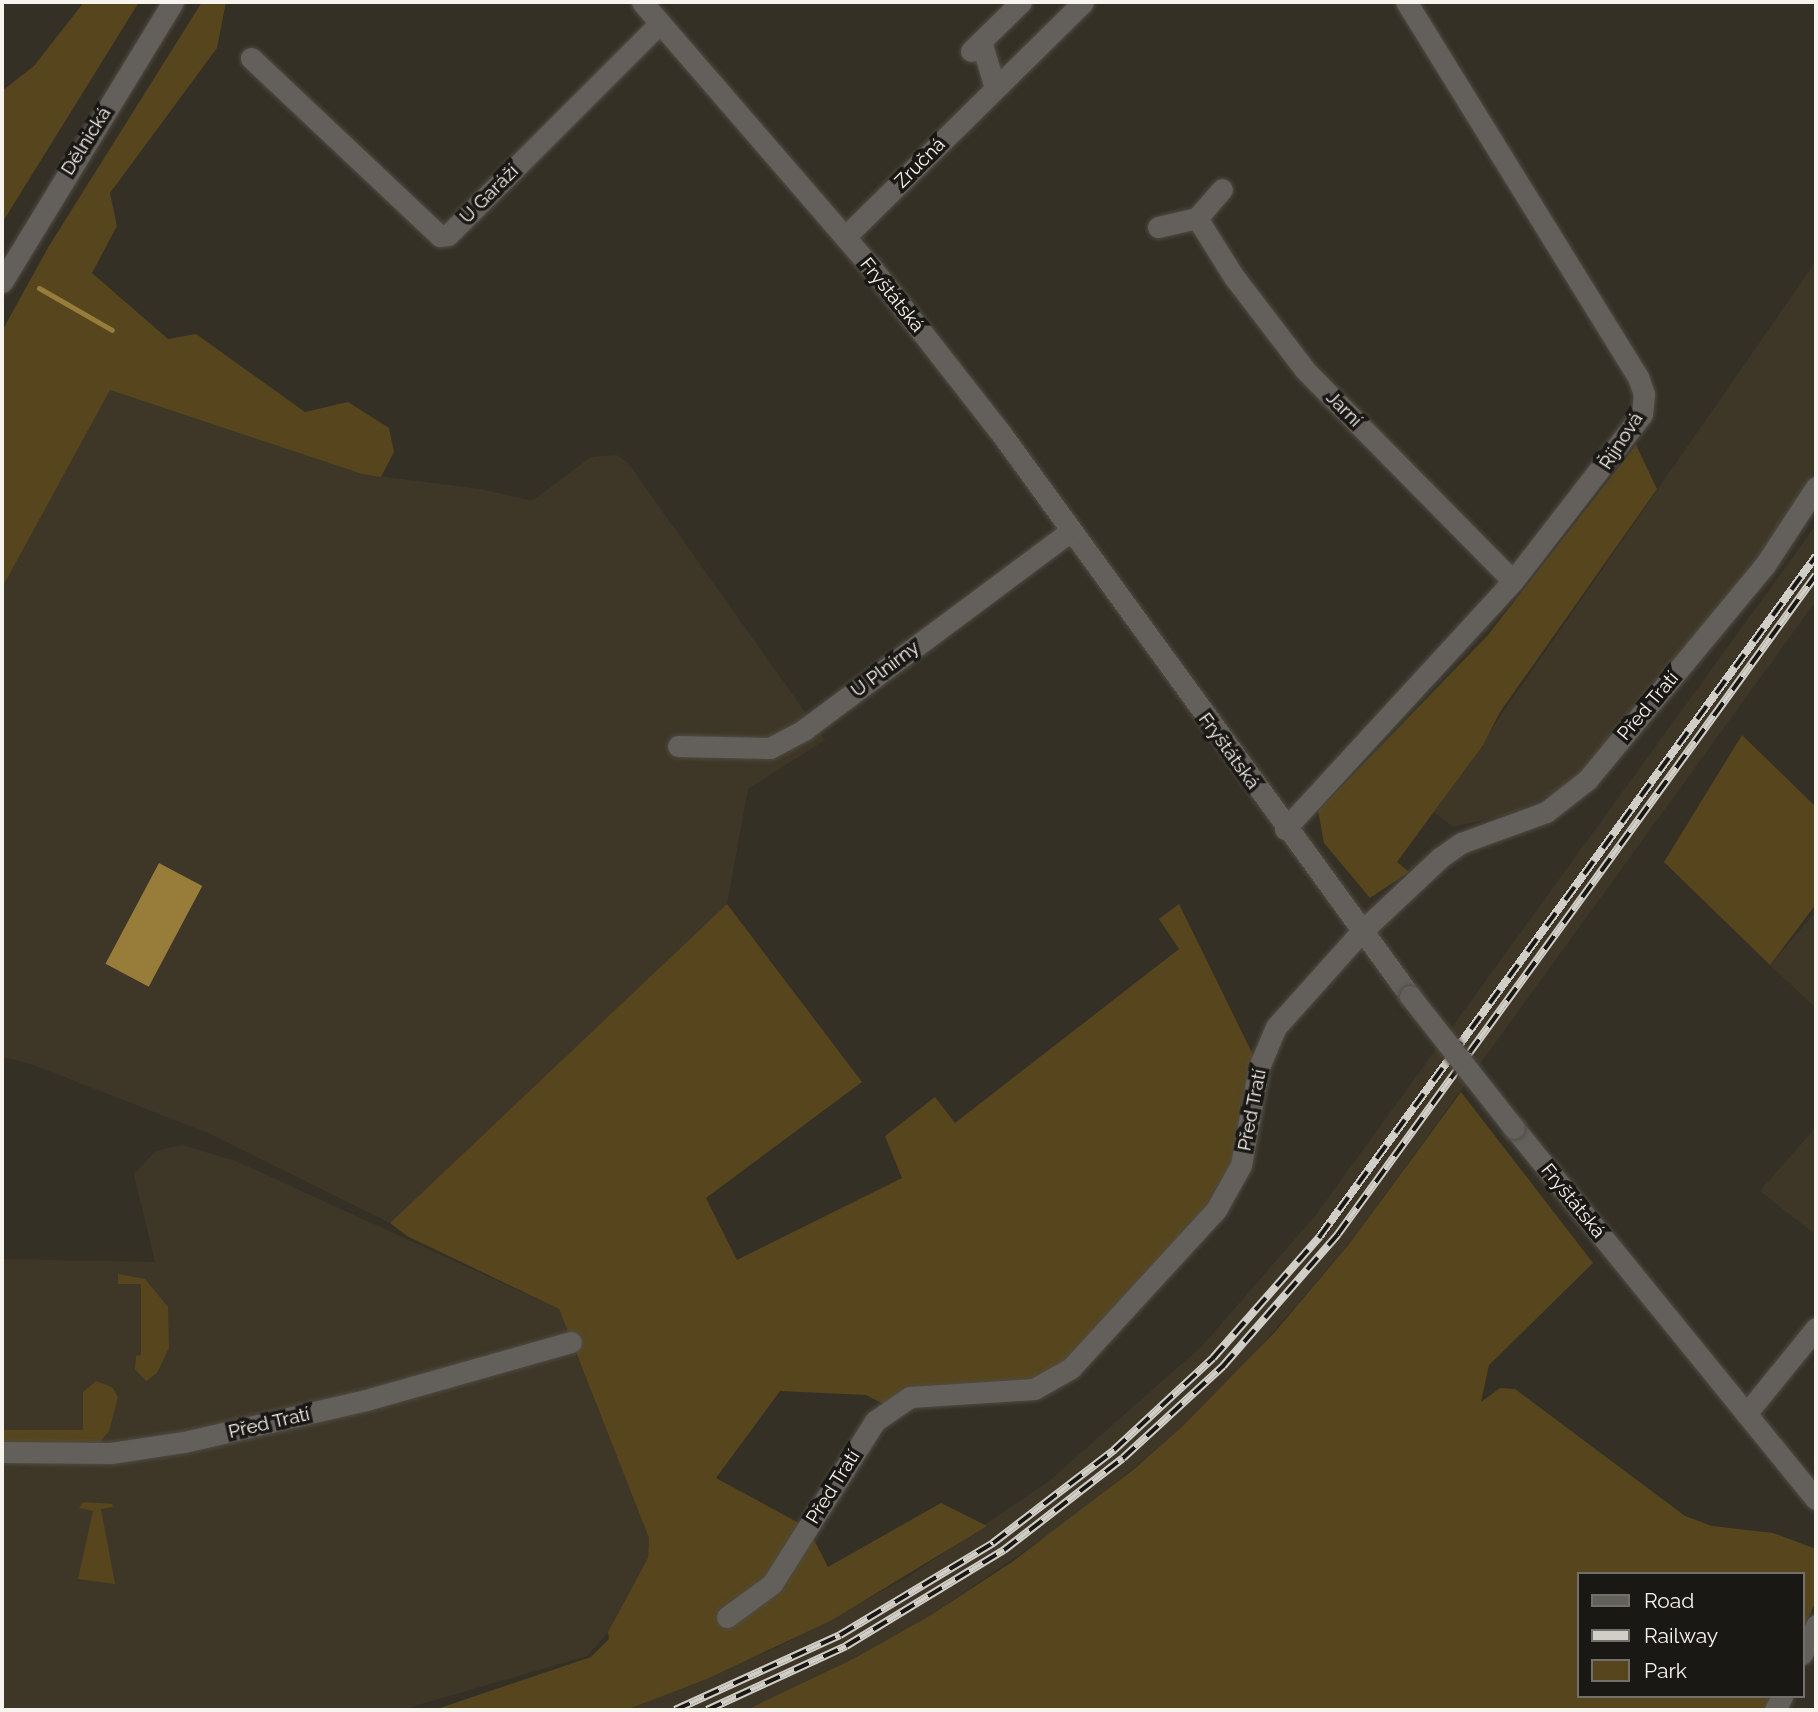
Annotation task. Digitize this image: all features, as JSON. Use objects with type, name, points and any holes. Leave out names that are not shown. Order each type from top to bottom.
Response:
[{"type":"street","name":"Dělnická","points":[[2,282],[173,2]]},
{"type":"street","name":"Fryštátská","points":[[642,2],[845,237],[1000,432],[1360,933],[1514,1128],[1816,1499]]},
{"type":"street","points":[[995,88],[976,46],[1021,2]]},
{"type":"street","name":"Zručná","points":[[845,237],[1083,2]]},
{"type":"street","name":"Říjnová","points":[[1285,829],[1513,581],[1608,463],[1642,414],[1644,394],[1638,377],[1406,2]]},
{"type":"street","name":"U Garáží","points":[[251,58],[440,236],[449,235],[660,23]]},
{"type":"street","points":[[1158,227],[1197,218],[1222,189]]},
{"type":"street","name":"Jarní","points":[[1197,218],[1234,277],[1305,370],[1513,581]]},
{"type":"street","name":"Před Tratí","points":[[727,1617],[772,1584],[875,1421],[910,1397],[1034,1389],[1071,1368],[1216,1210],[1241,1165],[1259,1067],[1276,1027],[1360,933],[1461,843],[1546,812],[1587,780],[1765,565],[1816,487]]},
{"type":"street","name":"U Plnírny","points":[[678,746],[770,748],[805,729],[1071,531]]},
{"type":"street","points":[[1746,1414],[1816,1328]]},
{"type":"street","name":"Před Tratí","points":[[2,1452],[111,1453],[184,1442],[366,1400],[571,1342]]},
{"type":"street","points":[[1804,1650],[1816,1625]]},
{"type":"shaded area","points":[[1816,261],[1816,468],[1753,565],[1617,734],[1568,787],[1510,814],[1453,827],[1434,812]]},
{"type":"shaded area","points":[[110,390],[362,474],[481,489],[532,501],[591,457],[617,455],[628,463],[825,740],[748,789],[727,904],[390,1223],[208,1133],[31,1064],[2,1057],[2,588]]},
{"type":"shaded area","points":[[1816,525],[1816,601],[1350,1243],[1234,1377],[1183,1427],[1076,1516],[931,1615],[853,1659],[746,1710],[626,1710],[774,1649],[908,1577],[1049,1481],[1202,1346],[1315,1216]]},
{"type":"shaded area","points":[[159,863],[202,886],[149,987],[105,964]]},
{"type":"shaded area","points":[[1816,912],[1816,1008],[1770,965]]},
{"type":"shaded area","points":[[1816,1127],[1816,1235],[1760,1191]]},
{"type":"shaded area","points":[[182,1145],[236,1161],[559,1309],[649,1538],[648,1558],[608,1632],[587,1656],[401,1710],[2,1710],[2,1259],[155,1262],[134,1174],[156,1151]]},
{"type":"green space","points":[[84,2],[139,2],[2,223],[2,91],[34,66]]},
{"type":"green space","points":[[202,2],[226,2],[217,48],[110,193],[117,226],[92,273],[168,339],[196,334],[305,412],[348,402],[389,428],[394,452],[381,477],[362,474],[110,390],[2,588],[2,331],[49,246]]},
{"type":"green space","points":[[1636,445],[1657,489],[1500,712],[1483,745],[1397,862],[1409,872],[1370,898],[1324,843],[1318,811],[1488,635]]},
{"type":"green space","points":[[1742,735],[1816,807],[1816,904],[1770,965],[1664,862]]},
{"type":"green space","points":[[727,904],[862,1082],[706,1198],[737,1260],[902,1178],[885,1136],[935,1097],[955,1123],[1179,949],[1159,919],[1179,904],[1259,1067],[1241,1165],[1071,1368],[1034,1389],[893,1409],[866,1395],[780,1391],[716,1478],[808,1528],[828,1567],[941,1503],[987,1526],[832,1620],[709,1678],[626,1710],[434,1710],[591,1657],[609,1639],[608,1632],[648,1558],[649,1538],[559,1309],[407,1236],[390,1223]]},
{"type":"green space","points":[[1461,1092],[1593,1263],[1489,1365],[1481,1402],[1500,1388],[1515,1389],[1685,1516],[1712,1526],[1773,1533],[1816,1549],[1816,1601],[1804,1627],[1804,1572],[1576,1572],[1576,1698],[1770,1698],[1765,1710],[746,1710],[853,1659],[931,1615],[1012,1562],[1133,1470],[1183,1426],[1274,1333],[1350,1243]]},
{"type":"green space","points":[[118,1274],[145,1279],[168,1307],[169,1348],[157,1373],[146,1381],[135,1369],[136,1356],[141,1355],[141,1284],[118,1284]]},
{"type":"green space","points":[[96,1381],[112,1387],[118,1397],[109,1431],[99,1443],[2,1443],[2,1430],[83,1430],[83,1392]]},
{"type":"green space","points":[[83,1502],[112,1504],[113,1507],[101,1509],[115,1584],[78,1579],[93,1511],[79,1508]]},
{"type":"waterway","points":[[39,288],[112,330]]},
{"type":"railway","points":[[675,1710],[840,1635],[993,1543],[1114,1450],[1213,1358],[1320,1236],[1816,556]]},
{"type":"railway","points":[[707,1710],[846,1646],[1004,1550],[1123,1458],[1223,1366],[1338,1234],[1816,575]]}]
